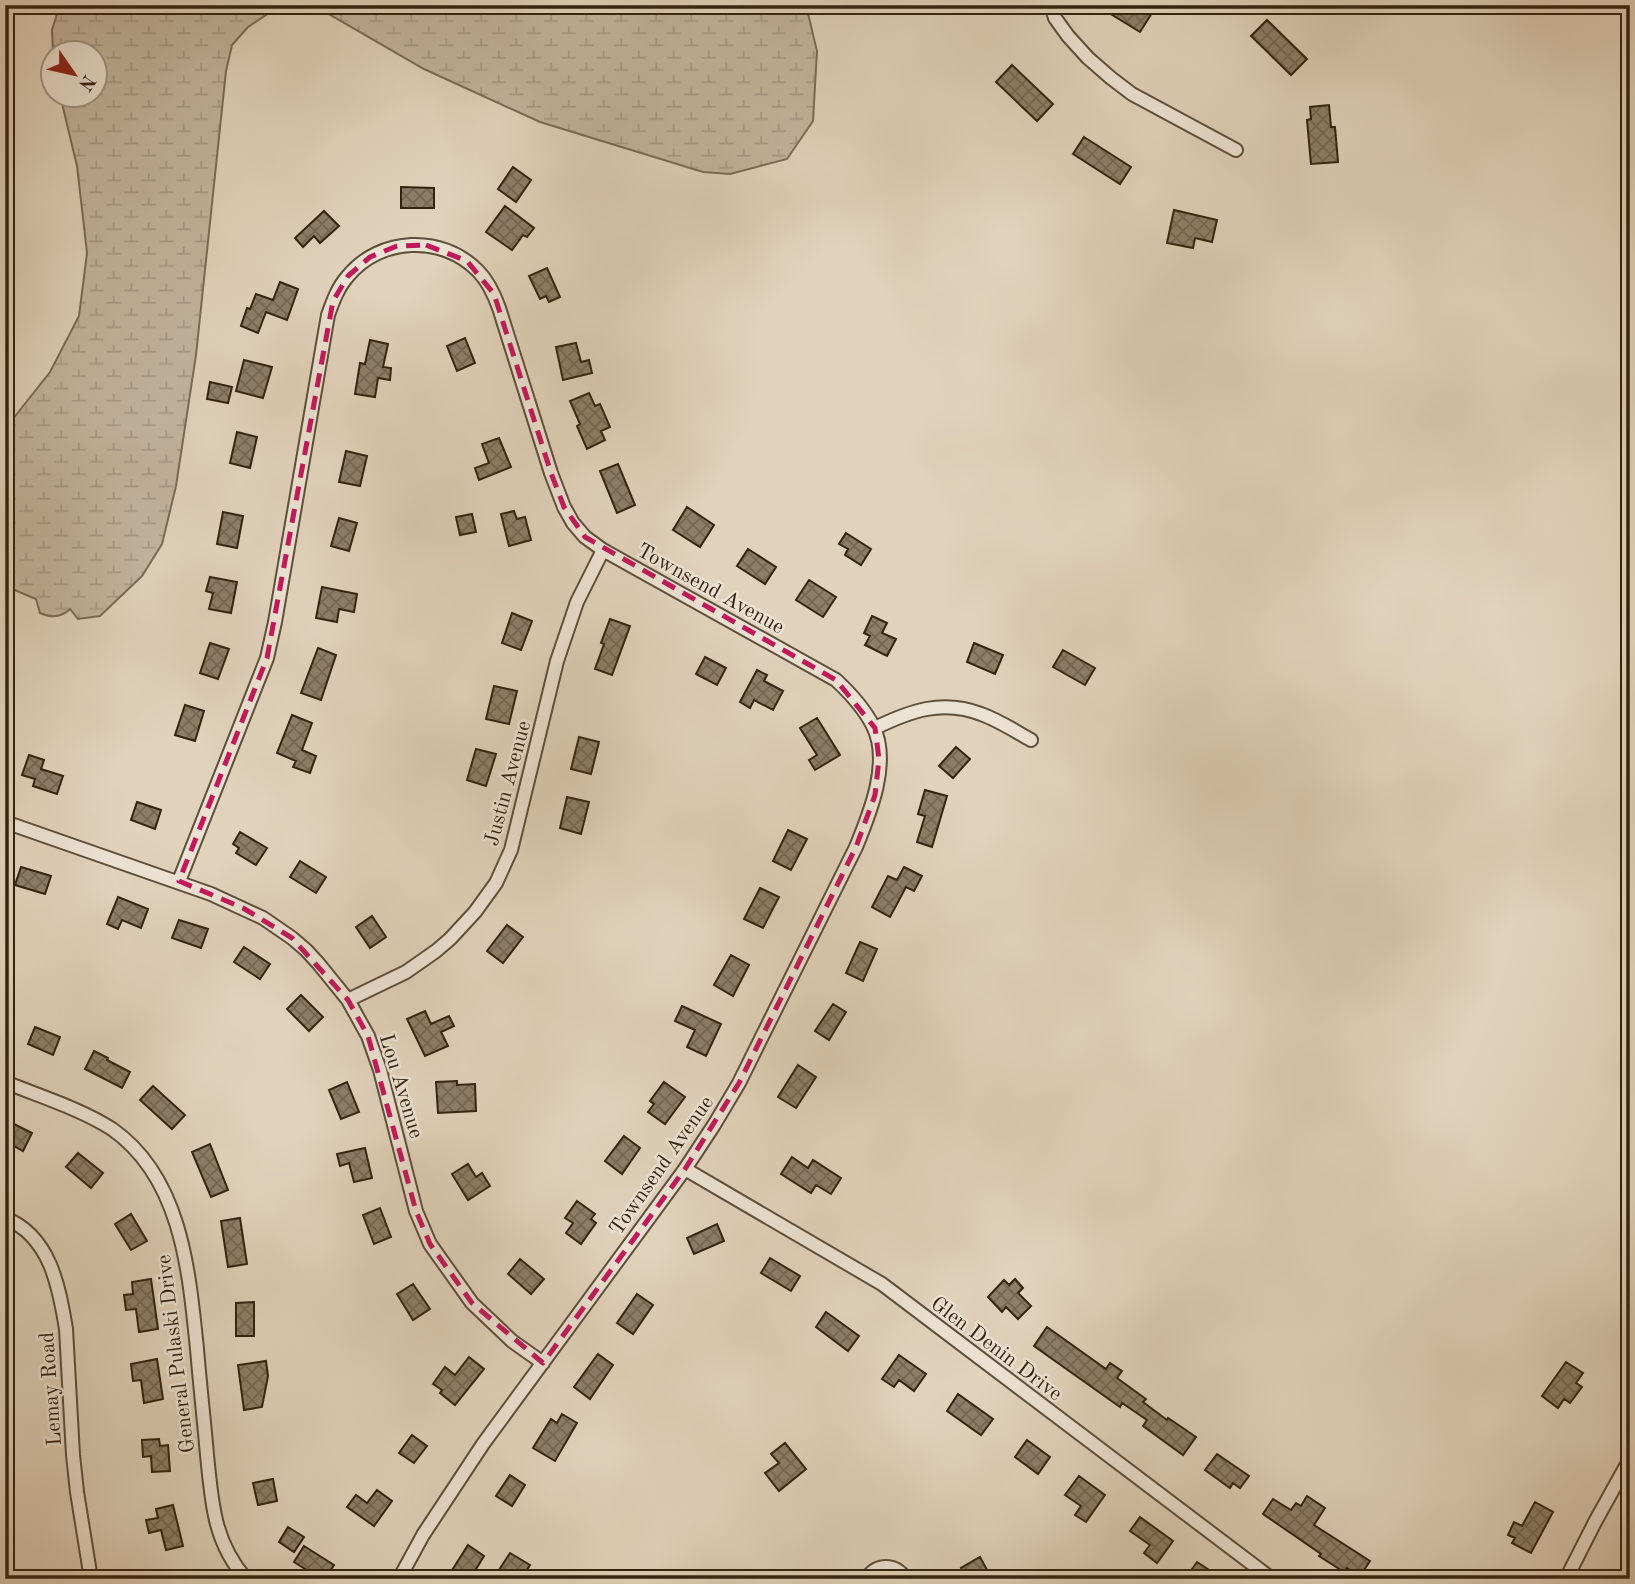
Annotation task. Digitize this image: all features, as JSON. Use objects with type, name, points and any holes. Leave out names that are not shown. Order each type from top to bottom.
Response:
[{"type":"street","points":[[1051,5],[1055,18],[1068,36],[1111,78],[1132,94],[1236,150]]},
{"type":"street","name":"Townsend Avenue","points":[[179,881],[267,658],[328,314],[339,287],[358,265],[397,246],[441,248],[467,261],[487,282],[499,308],[564,507],[585,537],[603,550],[836,680],[853,695],[874,728],[879,760],[870,813],[856,847],[739,1083],[685,1170],[483,1444],[423,1535],[400,1579]]},
{"type":"street","name":"Justin Avenue","points":[[348,1000],[406,972],[436,951],[475,912],[496,883],[512,850],[557,661],[577,602],[603,550]]},
{"type":"street","points":[[874,728],[901,715],[925,708],[967,709],[1031,740]]},
{"type":"street","name":"Lou Avenue","points":[[5,822],[179,881],[243,908],[278,927],[318,963],[348,1000],[368,1036],[380,1070],[416,1211],[430,1244],[472,1303],[505,1335],[542,1363]]},
{"type":"street","name":"General Pulaski Drive","points":[[5,1082],[79,1112],[111,1129],[138,1153],[160,1183],[179,1234],[188,1269],[215,1523],[230,1556],[246,1579]]},
{"type":"street","name":"Glen Denin Drive","points":[[685,1170],[882,1284],[1272,1579]]},
{"type":"street","name":"Lemay Road","points":[[5,1218],[28,1231],[40,1244],[48,1259],[64,1311],[73,1455],[92,1579]]},
{"type":"street","points":[[1566,1579],[1630,1459]]},
{"type":"street","points":[[866,1579],[873,1570],[887,1566],[901,1572],[906,1579]]},
{"type":"highlighted area","points":[[426,245],[467,261],[494,294],[551,473],[564,507],[585,537],[836,680],[875,728],[879,759],[875,795],[856,847],[739,1083],[685,1169],[543,1363],[472,1303],[430,1244],[416,1211],[368,1036],[348,1000],[292,938],[243,908],[179,881],[267,658],[333,301],[348,276],[370,257],[397,246]]},
{"type":"green space","points":[[60,5],[806,5],[817,51],[813,121],[787,159],[730,174],[703,172],[540,122],[424,69],[325,12],[321,14],[298,6],[269,13],[248,27],[232,45],[226,71],[196,355],[176,486],[162,544],[142,576],[100,616],[78,619],[70,609],[60,615],[48,616],[40,613],[36,599],[5,586],[5,429],[50,372],[79,316],[87,253],[77,166],[63,108],[108,108],[108,38],[52,38],[52,30]]},
{"type":"building","points":[[1096,5],[1157,5],[1140,32]]},
{"type":"building","points":[[1267,20],[1307,59],[1291,75],[1251,36]]},
{"type":"building","points":[[1012,65],[1053,104],[1037,121],[996,82]]},
{"type":"building","points":[[1329,105],[1331,127],[1335,127],[1338,162],[1311,164],[1307,120],[1311,119],[1310,107]]},
{"type":"building","points":[[1084,137],[1131,167],[1120,184],[1073,154]]},
{"type":"building","points":[[513,167],[531,180],[516,202],[498,189]]},
{"type":"building","points":[[401,187],[434,188],[434,208],[401,208]]},
{"type":"building","points":[[505,206],[534,228],[527,237],[523,235],[512,250],[486,232]]},
{"type":"building","points":[[1174,210],[1217,220],[1212,242],[1195,238],[1193,248],[1167,243]]},
{"type":"building","points":[[324,211],[339,226],[320,243],[314,236],[303,247],[295,238]]},
{"type":"building","points":[[547,268],[560,297],[549,302],[546,296],[540,299],[529,276]]},
{"type":"building","points":[[280,282],[298,289],[287,320],[266,312],[258,333],[241,326],[247,308],[250,309],[256,294],[273,300]]},
{"type":"building","points":[[465,338],[475,363],[457,371],[447,346]]},
{"type":"building","points":[[370,340],[388,344],[383,367],[391,368],[390,380],[378,378],[375,397],[355,394],[360,363],[365,364]]},
{"type":"building","points":[[576,343],[581,362],[589,360],[592,373],[563,380],[556,347]]},
{"type":"building","points":[[244,360],[272,367],[263,398],[236,391]]},
{"type":"building","points":[[210,382],[232,387],[228,403],[207,399]]},
{"type":"building","points":[[589,393],[595,406],[600,404],[610,427],[601,431],[605,440],[587,449],[570,401]]},
{"type":"building","points":[[237,432],[257,437],[250,468],[230,463]]},
{"type":"building","points":[[499,438],[511,467],[479,480],[475,468],[489,463],[482,444]]},
{"type":"building","points":[[346,451],[367,456],[360,486],[339,482]]},
{"type":"building","points":[[618,464],[635,505],[617,513],[600,471]]},
{"type":"building","points":[[687,507],[714,525],[700,547],[673,530]]},
{"type":"building","points":[[514,511],[517,519],[525,517],[531,540],[509,546],[501,514]]},
{"type":"building","points":[[223,512],[243,516],[237,548],[217,544]]},
{"type":"building","points":[[472,514],[476,532],[460,535],[456,517]]},
{"type":"building","points":[[339,518],[357,523],[349,551],[331,546]]},
{"type":"building","points":[[846,533],[871,549],[861,565],[845,555],[848,549],[839,544]]},
{"type":"building","points":[[748,549],[776,567],[765,584],[737,566]]},
{"type":"building","points":[[210,577],[237,582],[231,613],[209,609],[213,593],[206,591]]},
{"type":"building","points":[[809,580],[836,597],[823,617],[796,600]]},
{"type":"building","points":[[322,587],[357,594],[354,612],[339,609],[337,622],[316,618]]},
{"type":"building","points":[[512,613],[532,621],[521,650],[502,643]]},
{"type":"building","points":[[872,616],[887,623],[882,633],[896,639],[887,656],[865,645],[870,636],[864,633]]},
{"type":"building","points":[[610,619],[630,626],[612,675],[595,669]]},
{"type":"building","points":[[210,643],[229,649],[218,679],[200,673]]},
{"type":"building","points":[[974,643],[1003,655],[995,674],[967,662]]},
{"type":"building","points":[[318,648],[336,655],[321,700],[301,693]]},
{"type":"building","points":[[1063,650],[1095,668],[1085,685],[1053,667]]},
{"type":"building","points":[[705,657],[726,668],[717,685],[696,674]]},
{"type":"building","points":[[757,670],[767,675],[764,681],[783,691],[773,710],[754,700],[750,708],[740,702]]},
{"type":"building","points":[[494,686],[517,691],[509,724],[486,719]]},
{"type":"building","points":[[185,705],[204,711],[195,741],[175,735]]},
{"type":"building","points":[[292,715],[312,723],[302,750],[316,756],[310,773],[293,767],[296,761],[277,753]]},
{"type":"building","points":[[817,718],[840,755],[815,770],[809,760],[817,755],[800,728]]},
{"type":"building","points":[[579,737],[599,742],[591,774],[571,769]]},
{"type":"building","points":[[956,747],[970,759],[953,778],[939,766]]},
{"type":"building","points":[[476,749],[496,754],[486,786],[467,780]]},
{"type":"building","points":[[29,755],[44,760],[41,769],[63,776],[57,794],[33,786],[35,779],[22,775]]},
{"type":"building","points":[[925,790],[947,796],[932,847],[917,842],[925,816],[918,814]]},
{"type":"building","points":[[567,797],[589,802],[581,834],[560,828]]},
{"type":"building","points":[[137,802],[161,810],[155,829],[131,820]]},
{"type":"building","points":[[788,830],[807,839],[791,870],[773,861]]},
{"type":"building","points":[[240,832],[267,848],[256,865],[236,853],[239,848],[233,844]]},
{"type":"building","points":[[300,861],[326,877],[316,893],[290,877]]},
{"type":"building","points":[[21,867],[51,876],[45,894],[15,885]]},
{"type":"building","points":[[904,867],[922,876],[914,891],[906,887],[890,917],[872,907],[888,876],[897,880]]},
{"type":"building","points":[[760,888],[779,897],[763,928],[744,919]]},
{"type":"building","points":[[118,897],[148,909],[141,928],[122,920],[118,929],[107,924]]},
{"type":"building","points":[[372,916],[386,937],[370,948],[356,927]]},
{"type":"building","points":[[179,920],[208,929],[201,948],[172,938]]},
{"type":"building","points":[[507,925],[523,937],[503,963],[487,951]]},
{"type":"building","points":[[860,942],[877,949],[863,981],[846,973]]},
{"type":"building","points":[[244,947],[270,964],[260,979],[234,962]]},
{"type":"building","points":[[731,955],[749,965],[733,996],[714,985]]},
{"type":"building","points":[[301,995],[323,1017],[309,1031],[287,1009]]},
{"type":"building","points":[[833,1004],[846,1012],[829,1040],[815,1031]]},
{"type":"building","points":[[682,1006],[721,1024],[706,1056],[687,1047],[695,1030],[675,1021]]},
{"type":"building","points":[[425,1011],[431,1024],[449,1016],[454,1026],[441,1032],[448,1046],[425,1056],[407,1019]]},
{"type":"building","points":[[35,1027],[60,1037],[53,1055],[28,1044]]},
{"type":"building","points":[[94,1051],[130,1072],[122,1088],[85,1069]]},
{"type":"building","points":[[798,1065],[816,1077],[796,1108],[778,1097]]},
{"type":"building","points":[[457,1081],[457,1085],[475,1084],[476,1111],[438,1113],[436,1082]]},
{"type":"building","points":[[347,1082],[359,1112],[341,1119],[329,1090]]},
{"type":"building","points":[[664,1082],[685,1097],[665,1124],[648,1112],[654,1104],[650,1101]]},
{"type":"building","points":[[153,1086],[185,1115],[172,1129],[140,1100]]},
{"type":"building","points":[[10,1122],[32,1133],[23,1151],[5,1141],[5,1131]]},
{"type":"building","points":[[624,1136],[640,1148],[622,1174],[605,1161]]},
{"type":"building","points":[[210,1144],[228,1190],[211,1197],[192,1152]]},
{"type":"building","points":[[365,1148],[372,1178],[354,1182],[349,1163],[340,1166],[337,1154]]},
{"type":"building","points":[[78,1153],[103,1173],[91,1188],[66,1167]]},
{"type":"building","points":[[792,1157],[808,1168],[813,1160],[841,1178],[831,1194],[816,1185],[811,1193],[781,1174]]},
{"type":"building","points":[[468,1164],[476,1177],[482,1173],[490,1186],[468,1200],[452,1174]]},
{"type":"building","points":[[577,1201],[595,1214],[591,1219],[596,1223],[581,1244],[566,1233],[573,1223],[565,1218]]},
{"type":"building","points":[[380,1208],[391,1237],[374,1244],[363,1215]]},
{"type":"building","points":[[131,1214],[147,1241],[131,1250],[115,1224]]},
{"type":"building","points":[[240,1218],[247,1264],[228,1267],[221,1221]]},
{"type":"building","points":[[717,1224],[724,1241],[694,1254],[687,1238]]},
{"type":"building","points":[[770,1258],[800,1276],[791,1291],[761,1273]]},
{"type":"building","points":[[520,1259],[544,1279],[531,1294],[508,1274]]},
{"type":"building","points":[[151,1279],[158,1329],[139,1332],[136,1309],[126,1310],[124,1295],[133,1294],[132,1282]]},
{"type":"building","points":[[1015,1279],[1023,1288],[1018,1293],[1031,1306],[1018,1319],[1006,1307],[1002,1312],[988,1297],[1004,1280],[1009,1285]]},
{"type":"building","points":[[413,1284],[430,1309],[413,1320],[397,1294]]},
{"type":"building","points":[[637,1294],[653,1305],[633,1334],[617,1323]]},
{"type":"building","points":[[254,1302],[254,1336],[236,1336],[236,1303]]},
{"type":"building","points":[[826,1312],[859,1336],[848,1351],[816,1327]]},
{"type":"building","points":[[1047,1327],[1106,1369],[1110,1363],[1122,1371],[1117,1378],[1146,1399],[1143,1402],[1196,1437],[1183,1455],[1143,1426],[1147,1420],[1122,1403],[1120,1407],[1034,1346]]},
{"type":"building","points":[[598,1354],[613,1365],[590,1399],[574,1387]]},
{"type":"building","points":[[899,1355],[926,1374],[914,1391],[899,1380],[894,1387],[882,1379]]},
{"type":"building","points":[[469,1357],[484,1369],[455,1405],[433,1384],[445,1367],[455,1375]]},
{"type":"building","points":[[157,1359],[163,1399],[144,1403],[141,1380],[133,1381],[131,1364]]},
{"type":"building","points":[[266,1361],[268,1376],[262,1407],[244,1410],[238,1365]]},
{"type":"building","points":[[1566,1362],[1583,1373],[1576,1383],[1582,1387],[1570,1403],[1564,1399],[1558,1408],[1542,1396]]},
{"type":"building","points":[[958,1394],[993,1419],[981,1435],[947,1411]]},
{"type":"building","points":[[562,1414],[577,1423],[555,1461],[533,1448],[551,1419],[557,1423]]},
{"type":"building","points":[[412,1435],[427,1446],[414,1463],[399,1453]]},
{"type":"building","points":[[159,1439],[160,1446],[168,1445],[170,1471],[152,1472],[151,1456],[143,1457],[142,1440]]},
{"type":"building","points":[[1027,1440],[1050,1457],[1038,1474],[1015,1457]]},
{"type":"building","points":[[785,1443],[806,1469],[779,1491],[765,1473],[779,1463],[771,1454]]},
{"type":"building","points":[[1217,1454],[1249,1476],[1240,1488],[1233,1483],[1230,1488],[1205,1470]]},
{"type":"building","points":[[510,1475],[525,1485],[512,1506],[496,1496]]},
{"type":"building","points":[[1079,1476],[1105,1495],[1086,1522],[1075,1515],[1081,1506],[1065,1495]]},
{"type":"building","points":[[273,1479],[277,1501],[258,1505],[253,1483]]},
{"type":"building","points":[[377,1490],[392,1501],[374,1526],[347,1507],[356,1495],[367,1503]]},
{"type":"building","points":[[1307,1496],[1325,1508],[1314,1525],[1370,1561],[1360,1576],[1347,1568],[1344,1572],[1263,1514],[1273,1499],[1291,1510],[1296,1503],[1301,1506]]},
{"type":"building","points":[[1535,1502],[1553,1512],[1531,1553],[1512,1543],[1515,1538],[1508,1535],[1514,1522],[1522,1526]]},
{"type":"building","points":[[173,1505],[183,1546],[166,1550],[161,1530],[149,1533],[146,1520],[158,1518],[156,1509]]},
{"type":"building","points":[[1140,1517],[1173,1541],[1157,1563],[1144,1553],[1150,1545],[1130,1531]]},
{"type":"building","points":[[288,1527],[304,1537],[294,1552],[279,1542]]},
{"type":"building","points":[[468,1545],[484,1556],[470,1579],[463,1579],[451,1572]]},
{"type":"building","points":[[304,1546],[334,1565],[325,1579],[294,1562]]},
{"type":"building","points":[[510,1553],[530,1565],[521,1579],[513,1579],[499,1570]]},
{"type":"building","points":[[980,1557],[992,1579],[967,1579],[961,1568]]},
{"type":"building","points":[[1197,1562],[1223,1579],[1185,1579]]}]
